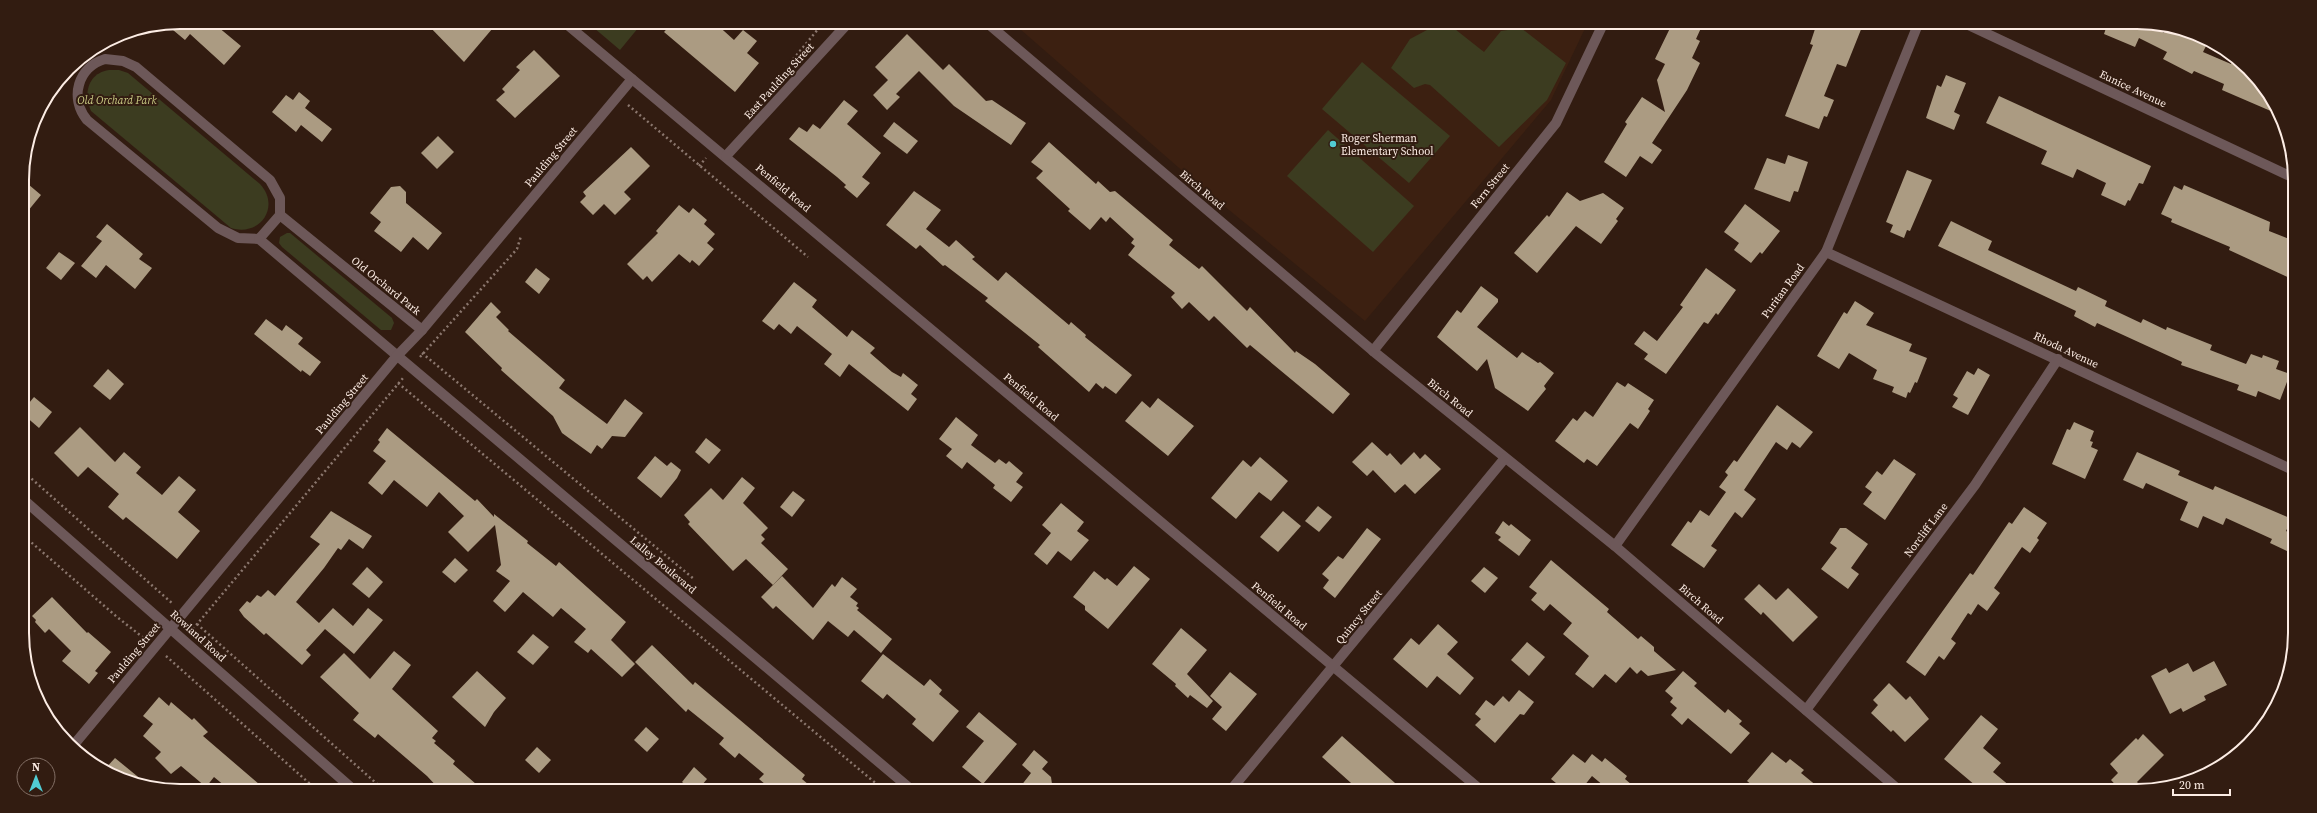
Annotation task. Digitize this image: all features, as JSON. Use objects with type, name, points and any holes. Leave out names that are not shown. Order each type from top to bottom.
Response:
[{"type":"street","name":"Penfield Road","points":[[572,29],[726,156],[1474,784]]},
{"type":"street","name":"East Paulding Street","points":[[726,156],[843,29]]},
{"type":"street","name":"Birch Road","points":[[994,29],[1373,351],[1615,546],[1892,784]]},
{"type":"street","name":"Fern Street","points":[[1373,351],[1556,123],[1601,29]]},
{"type":"street","name":"Puritan Road","points":[[1615,546],[1826,252],[1916,29]]},
{"type":"street","name":"Eunice Avenue","points":[[1977,29],[2288,175]]},
{"type":"street","points":[[259,239],[280,215],[280,198],[270,180],[136,67],[114,59],[97,62],[89,67],[83,75],[77,91],[78,106],[87,120],[218,228],[238,238],[259,239],[396,357]]},
{"type":"street","name":"Paulding Street","points":[[75,742],[396,357],[422,330],[632,79]]},
{"type":"street","name":"Old Orchard Park","points":[[280,215],[422,330]]},
{"type":"street","name":"Rhoda Avenue","points":[[1826,252],[2058,359],[2288,468]]},
{"type":"street","name":"Lalley Boulevard","points":[[396,357],[905,784]]},
{"type":"street","name":"Norcliff Lane","points":[[1806,710],[1975,485],[2058,359]]},
{"type":"street","name":"Quincy Street","points":[[1236,784],[1334,668],[1505,458]]},
{"type":"street","name":"Rowland Road","points":[[29,504],[347,784]]},
{"type":"path","points":[[617,96],[808,257]]},
{"type":"path","points":[[624,110],[631,107]]},
{"type":"path","points":[[161,662],[197,625],[410,368],[517,249],[523,231]]},
{"type":"path","points":[[412,340],[423,355],[694,579]]},
{"type":"path","points":[[384,372],[877,784]]},
{"type":"path","points":[[29,476],[377,784]]},
{"type":"path","points":[[29,540],[117,617],[156,647],[310,784]]},
{"type":"shaded area","name":"Roger Sherman Elementary School","points":[[1020,29],[1585,29],[1551,100],[1365,321],[1202,188]]},
{"type":"green space","points":[[595,29],[637,29],[620,50]]},
{"type":"green space","points":[[1429,29],[1455,29],[1484,52],[1501,31],[1522,29],[1566,63],[1547,100],[1499,147],[1430,85],[1425,84],[1414,88],[1391,68],[1410,39]]},
{"type":"green space","points":[[1362,62],[1450,136],[1409,183],[1322,109]]},
{"type":"green space","name":"Old Orchard Park","points":[[109,70],[119,70],[128,73],[260,184],[266,193],[268,202],[268,210],[264,218],[251,228],[241,230],[231,228],[91,111],[87,98],[89,85],[96,75]]},
{"type":"green space","points":[[1328,130],[1414,206],[1373,252],[1287,176]]},
{"type":"green space","points":[[290,233],[392,318],[394,323],[391,330],[381,330],[282,247],[279,243],[280,237]]},
{"type":"building","points":[[172,29],[220,29],[241,46],[224,65],[190,34],[185,40]]},
{"type":"building","points":[[432,29],[492,29],[464,62]]},
{"type":"building","points":[[667,29],[722,29],[734,40],[743,30],[757,41],[747,53],[759,63],[735,92],[664,32]]},
{"type":"building","points":[[1670,29],[1701,29],[1696,39],[1700,41],[1692,58],[1700,63],[1687,90],[1652,143],[1662,150],[1652,164],[1640,156],[1626,177],[1604,162],[1627,124],[1625,122],[1642,97],[1665,112],[1657,80],[1665,64],[1655,59]]},
{"type":"building","points":[[1815,29],[1861,29],[1846,67],[1837,64],[1824,96],[1834,100],[1827,117],[1824,116],[1819,129],[1785,116],[1813,45],[1810,44]]},
{"type":"building","points":[[2106,29],[2147,29],[2176,34],[2195,40],[2206,46],[2203,52],[2231,64],[2232,62],[2237,66],[2251,80],[2263,96],[2271,111],[2222,90],[2224,84],[2194,71],[2192,74],[2163,59],[2167,52],[2139,38],[2135,47],[2104,34]]},
{"type":"building","points":[[907,34],[943,70],[949,64],[986,101],[992,100],[1026,123],[1011,145],[954,106],[919,71],[896,94],[900,97],[887,110],[873,95],[888,80],[875,67]]},
{"type":"building","points":[[534,50],[560,76],[515,118],[496,100],[505,92],[502,89],[520,70],[516,67]]},
{"type":"building","points":[[1946,75],[1966,83],[1954,112],[1960,115],[1954,130],[1926,118],[1937,85],[1941,87]]},
{"type":"building","points":[[299,92],[310,101],[305,108],[332,129],[322,142],[301,125],[296,132],[272,112],[286,95],[293,100]]},
{"type":"building","points":[[1999,96],[2151,166],[2143,184],[2139,183],[2130,201],[2128,200],[2125,206],[2101,195],[2106,183],[2077,169],[2073,178],[2041,164],[2047,151],[1986,123]]},
{"type":"building","points":[[844,100],[858,111],[847,124],[881,153],[862,177],[870,183],[857,198],[844,187],[846,185],[837,177],[789,139],[799,127],[807,132],[813,124],[820,129]]},
{"type":"building","points":[[894,122],[918,141],[907,154],[883,136]]},
{"type":"building","points":[[438,136],[454,152],[437,169],[421,153]]},
{"type":"building","points":[[1049,142],[1096,184],[1098,181],[1110,192],[1115,191],[1173,240],[1169,245],[1199,269],[1202,266],[1247,311],[1250,307],[1295,353],[1296,351],[1315,364],[1350,394],[1333,414],[1250,345],[1247,348],[1214,316],[1209,321],[1189,302],[1182,309],[1171,297],[1175,293],[1128,255],[1135,246],[1131,243],[1134,239],[1110,217],[1106,222],[1101,217],[1090,230],[1068,211],[1070,209],[1036,178],[1043,171],[1031,162]]},
{"type":"building","points":[[631,147],[650,166],[624,192],[631,199],[615,215],[604,204],[593,215],[580,202],[586,196],[583,192]]},
{"type":"building","points":[[1788,155],[1808,162],[1798,192],[1794,191],[1790,202],[1754,189],[1767,158],[1785,164]]},
{"type":"building","points":[[1907,170],[1932,180],[1910,231],[1907,230],[1904,238],[1890,232],[1893,225],[1886,222]]},
{"type":"building","points":[[29,185],[41,195],[29,210]]},
{"type":"building","points":[[2184,185],[2270,222],[2269,231],[2288,239],[2288,277],[2229,250],[2230,247],[2171,222],[2172,219],[2161,214],[2174,186],[2182,190]]},
{"type":"building","points":[[400,186],[406,192],[406,203],[442,233],[428,250],[413,237],[401,252],[374,231],[381,222],[370,213],[391,187]]},
{"type":"building","points":[[914,191],[941,210],[926,229],[949,247],[956,240],[975,257],[972,259],[998,281],[1006,272],[1069,325],[1071,322],[1086,335],[1085,337],[1132,375],[1116,394],[1105,386],[1103,389],[1096,383],[1089,392],[1038,347],[1040,345],[985,301],[988,298],[945,265],[943,266],[920,245],[916,249],[886,225]]},
{"type":"building","points":[[1567,192],[1580,201],[1603,193],[1624,208],[1616,219],[1618,221],[1601,244],[1576,226],[1537,273],[1514,253],[1547,215],[1549,217]]},
{"type":"building","points":[[1745,204],[1780,231],[1762,254],[1760,252],[1751,263],[1734,250],[1739,243],[1724,232]]},
{"type":"building","points":[[679,205],[689,213],[693,208],[707,220],[704,224],[715,234],[707,243],[714,249],[699,266],[692,260],[690,263],[679,254],[652,282],[647,276],[643,280],[627,264],[658,233],[656,231]]},
{"type":"building","points":[[1951,221],[1992,241],[1988,250],[2076,291],[2078,287],[2107,301],[2105,306],[2141,323],[2143,319],[2166,330],[2167,327],[2212,345],[2210,350],[2246,364],[2251,354],[2262,358],[2263,355],[2279,361],[2276,369],[2288,373],[2288,379],[2280,400],[2258,391],[2256,397],[2237,390],[2239,385],[2181,365],[2182,362],[2097,323],[2095,327],[2074,316],[2076,311],[1938,246]]},
{"type":"building","points":[[107,224],[143,254],[139,259],[152,268],[135,289],[106,265],[96,278],[81,266],[102,241],[96,237]]},
{"type":"building","points":[[59,252],[75,263],[61,280],[46,268]]},
{"type":"building","points":[[536,268],[550,279],[539,294],[525,282]]},
{"type":"building","points":[[1706,268],[1736,290],[1718,315],[1716,313],[1708,324],[1704,322],[1666,374],[1644,359],[1648,354],[1634,344],[1644,331],[1657,341],[1683,307],[1680,305]]},
{"type":"building","points":[[794,282],[817,300],[812,307],[847,337],[852,330],[875,348],[870,353],[892,372],[901,377],[903,373],[918,385],[911,394],[917,399],[908,411],[849,364],[840,377],[824,364],[832,354],[797,326],[791,334],[779,324],[774,330],[762,321]]},
{"type":"building","points":[[1481,286],[1498,299],[1498,302],[1477,327],[1517,358],[1522,352],[1538,363],[1540,362],[1554,373],[1544,386],[1546,389],[1528,411],[1495,388],[1487,359],[1477,371],[1437,337],[1457,310],[1461,313]]},
{"type":"building","points":[[1855,301],[1874,313],[1866,325],[1912,344],[1909,351],[1927,358],[1917,383],[1915,382],[1906,398],[1892,392],[1894,387],[1873,379],[1877,370],[1849,353],[1839,369],[1817,356],[1844,312],[1847,314]]},
{"type":"building","points":[[491,302],[501,312],[496,317],[509,330],[508,331],[565,380],[559,388],[607,424],[625,399],[643,413],[625,437],[612,436],[602,449],[597,445],[591,454],[562,433],[553,416],[501,370],[502,368],[465,332]]},
{"type":"building","points":[[266,319],[282,331],[286,325],[303,338],[298,344],[321,362],[310,376],[302,370],[301,372],[254,334]]},
{"type":"building","points":[[1978,368],[1990,375],[1968,415],[1952,407],[1958,398],[1953,395],[1967,371],[1974,375]]},
{"type":"building","points":[[108,369],[124,384],[110,400],[93,386]]},
{"type":"building","points":[[1617,382],[1625,387],[1628,383],[1654,400],[1648,409],[1650,411],[1638,429],[1630,423],[1597,466],[1587,459],[1584,463],[1555,441],[1573,418],[1577,421],[1585,411],[1593,417]]},
{"type":"building","points":[[34,397],[52,412],[39,428],[29,419],[29,403]]},
{"type":"building","points":[[1158,398],[1194,426],[1168,456],[1125,421],[1142,401],[1150,408]]},
{"type":"building","points":[[1777,405],[1813,432],[1800,448],[1792,442],[1787,450],[1776,442],[1744,490],[1756,499],[1742,518],[1735,512],[1711,546],[1717,550],[1704,568],[1671,545],[1688,521],[1691,523],[1700,510],[1709,516],[1726,492],[1719,487],[1728,475],[1725,472],[1734,460],[1737,462]]},
{"type":"building","points":[[956,417],[978,435],[971,445],[995,463],[999,459],[1006,464],[1009,461],[1023,473],[1016,482],[1023,487],[1011,502],[993,488],[995,485],[967,462],[962,469],[946,456],[952,449],[939,439]]},
{"type":"building","points":[[2074,422],[2094,431],[2090,441],[2093,442],[2091,447],[2098,450],[2085,479],[2052,464],[2067,429],[2070,430]]},
{"type":"building","points":[[80,427],[115,462],[124,452],[141,467],[136,473],[162,495],[179,476],[196,490],[178,512],[200,531],[177,559],[126,517],[123,520],[108,507],[119,494],[88,467],[78,477],[54,453]]},
{"type":"building","points":[[387,428],[475,501],[477,499],[494,517],[494,514],[556,566],[559,562],[626,622],[611,640],[635,664],[622,677],[591,649],[588,653],[574,642],[586,629],[561,608],[553,617],[523,592],[505,612],[493,601],[510,581],[496,571],[501,565],[495,525],[468,552],[448,532],[464,516],[439,492],[427,507],[394,480],[382,495],[368,483],[386,461],[373,451],[380,442],[378,440]]},
{"type":"building","points":[[706,438],[721,450],[709,464],[695,452]]},
{"type":"building","points":[[1372,442],[1387,456],[1390,453],[1401,465],[1414,452],[1420,459],[1425,454],[1441,469],[1415,494],[1405,484],[1395,493],[1373,470],[1367,476],[1352,462]]},
{"type":"building","points":[[2137,452],[2180,471],[2178,475],[2213,490],[2215,486],[2288,517],[2288,527],[2286,531],[2288,532],[2288,552],[2270,543],[2272,539],[2226,518],[2223,525],[2203,516],[2198,528],[2180,520],[2188,502],[2146,483],[2143,489],[2123,480]]},
{"type":"building","points":[[655,456],[667,466],[671,462],[681,470],[677,478],[661,498],[637,478]]},
{"type":"building","points":[[1260,457],[1288,481],[1271,501],[1259,492],[1236,519],[1211,498],[1243,460],[1251,467]]},
{"type":"building","points":[[1894,459],[1916,474],[1885,520],[1863,504],[1872,492],[1865,487],[1877,471],[1882,475]]},
{"type":"building","points":[[742,477],[755,488],[743,503],[768,528],[761,535],[765,539],[761,543],[788,569],[773,585],[746,559],[733,571],[688,524],[690,522],[684,515],[711,488],[723,500]]},
{"type":"building","points":[[793,491],[805,500],[792,517],[780,507]]},
{"type":"building","points":[[1061,503],[1084,522],[1077,531],[1089,540],[1071,561],[1058,551],[1047,565],[1034,554],[1051,533],[1042,525]]},
{"type":"building","points":[[1318,506],[1332,517],[1319,532],[1305,521]]},
{"type":"building","points":[[2024,507],[2047,523],[2037,538],[2039,540],[2030,553],[2022,547],[1994,588],[2000,593],[1987,611],[1978,604],[1971,615],[1968,613],[1951,639],[1956,643],[1944,660],[1939,656],[1925,676],[1906,662],[1970,573],[1973,575],[2009,522],[2012,524]]},
{"type":"building","points":[[331,511],[372,536],[363,549],[349,539],[341,550],[338,548],[324,568],[296,602],[319,623],[333,608],[353,626],[368,608],[383,620],[354,654],[325,629],[306,650],[311,655],[302,665],[266,633],[264,635],[244,617],[239,610],[247,601],[250,603],[257,595],[261,597],[268,590],[275,596],[320,544],[310,537]]},
{"type":"building","points":[[1283,511],[1301,526],[1278,552],[1260,537]]},
{"type":"building","points":[[1503,521],[1509,526],[1511,524],[1531,540],[1519,556],[1498,540],[1501,537],[1495,533]]},
{"type":"building","points":[[1367,528],[1381,539],[1335,598],[1323,588],[1329,580],[1322,574],[1338,556],[1343,559]]},
{"type":"building","points":[[1840,528],[1846,528],[1868,544],[1851,568],[1859,574],[1848,589],[1821,569],[1837,548],[1830,543]]},
{"type":"building","points":[[455,558],[468,570],[455,583],[442,572]]},
{"type":"building","points":[[1551,560],[1609,609],[1607,612],[1638,639],[1641,636],[1654,647],[1654,651],[1676,670],[1648,676],[1641,670],[1637,674],[1630,667],[1616,683],[1605,674],[1593,688],[1575,674],[1589,656],[1563,634],[1572,623],[1550,604],[1544,611],[1531,600],[1537,593],[1529,587]]},
{"type":"building","points":[[1134,566],[1150,579],[1108,629],[1085,610],[1085,606],[1073,597],[1094,571],[1105,580],[1107,578],[1117,586]]},
{"type":"building","points":[[367,567],[383,582],[369,598],[352,584]]},
{"type":"building","points":[[1484,567],[1498,578],[1485,593],[1471,581]]},
{"type":"building","points":[[782,576],[813,608],[832,584],[835,587],[842,577],[857,589],[850,597],[858,603],[856,606],[859,608],[857,610],[892,639],[881,653],[854,630],[848,637],[828,621],[813,640],[776,606],[773,609],[761,597]]},
{"type":"building","points":[[1759,584],[1776,600],[1788,588],[1818,617],[1793,642],[1763,612],[1761,615],[1744,599]]},
{"type":"building","points":[[52,597],[87,633],[88,632],[111,652],[95,671],[98,673],[89,684],[62,661],[71,651],[49,629],[45,633],[35,622],[36,620],[32,616]]},
{"type":"building","points":[[1438,624],[1458,642],[1447,654],[1474,678],[1460,695],[1437,676],[1427,688],[1393,659],[1411,638],[1419,645]]},
{"type":"building","points":[[1181,628],[1207,650],[1187,674],[1213,701],[1207,708],[1190,695],[1188,698],[1175,686],[1176,684],[1152,664]]},
{"type":"building","points":[[533,634],[549,647],[533,665],[517,652]]},
{"type":"building","points":[[1527,642],[1545,657],[1529,676],[1511,660]]},
{"type":"building","points":[[652,645],[693,685],[695,682],[805,775],[802,779],[808,784],[765,784],[759,779],[764,774],[739,753],[735,758],[719,744],[724,738],[688,709],[686,712],[635,662]]},
{"type":"building","points":[[394,651],[411,665],[392,689],[438,731],[432,738],[436,741],[434,743],[455,761],[453,764],[476,784],[434,784],[378,734],[375,738],[353,720],[359,713],[320,677],[344,653],[370,679]]},
{"type":"building","points":[[883,654],[924,686],[930,679],[942,690],[939,694],[959,711],[933,742],[912,724],[916,719],[887,694],[883,699],[861,681]]},
{"type":"building","points":[[2214,661],[2227,685],[2204,696],[2206,700],[2183,712],[2181,708],[2170,714],[2151,676],[2166,668],[2169,673],[2188,663],[2193,672]]},
{"type":"building","points":[[477,671],[506,698],[494,712],[485,727],[452,697]]},
{"type":"building","points":[[1683,671],[1697,683],[1694,686],[1725,713],[1728,709],[1742,721],[1739,724],[1750,733],[1731,754],[1688,718],[1682,725],[1671,715],[1677,708],[1670,702],[1673,698],[1665,691]]},
{"type":"building","points":[[1230,672],[1257,694],[1226,731],[1212,719],[1222,707],[1210,696]]},
{"type":"building","points":[[1889,683],[1906,700],[1910,696],[1929,719],[1905,742],[1893,730],[1891,732],[1871,713],[1878,705],[1873,700]]},
{"type":"building","points":[[1519,690],[1534,702],[1524,715],[1520,714],[1495,743],[1475,725],[1481,719],[1475,714],[1486,700],[1494,706],[1503,696],[1509,702]]},
{"type":"building","points":[[159,697],[169,706],[171,702],[192,720],[194,718],[208,732],[203,736],[259,784],[222,784],[214,777],[208,784],[202,784],[181,766],[171,774],[155,758],[161,752],[143,736],[153,724],[143,716]]},
{"type":"building","points":[[979,712],[1017,744],[983,784],[962,767],[984,741],[966,727]]},
{"type":"building","points":[[1981,715],[1998,729],[1983,748],[2001,763],[1993,772],[2008,784],[1974,784],[1944,759]]},
{"type":"building","points":[[646,727],[659,739],[647,752],[634,740]]},
{"type":"building","points":[[2143,734],[2164,755],[2137,782],[2139,784],[2115,784],[2111,780],[2118,773],[2110,764],[2136,738],[2138,740]]},
{"type":"building","points":[[1342,736],[1396,784],[1352,784],[1322,757]]},
{"type":"building","points":[[537,747],[551,760],[539,773],[525,760]]},
{"type":"building","points":[[1034,750],[1048,762],[1042,769],[1051,777],[1052,784],[1022,784],[1031,773],[1022,765]]},
{"type":"building","points":[[1772,752],[1786,763],[1790,759],[1804,770],[1801,773],[1814,784],[1751,784],[1747,781]]},
{"type":"building","points":[[1573,754],[1585,763],[1592,754],[1602,762],[1605,758],[1627,776],[1625,779],[1631,784],[1602,784],[1592,776],[1586,784],[1557,784],[1551,779]]},
{"type":"building","points":[[115,758],[140,779],[122,773],[108,766]]},
{"type":"building","points":[[694,767],[707,779],[703,784],[684,784],[682,782]]},
{"type":"place","name":"Roger Sherman Elementary School","points":[[1333,144]]}]
